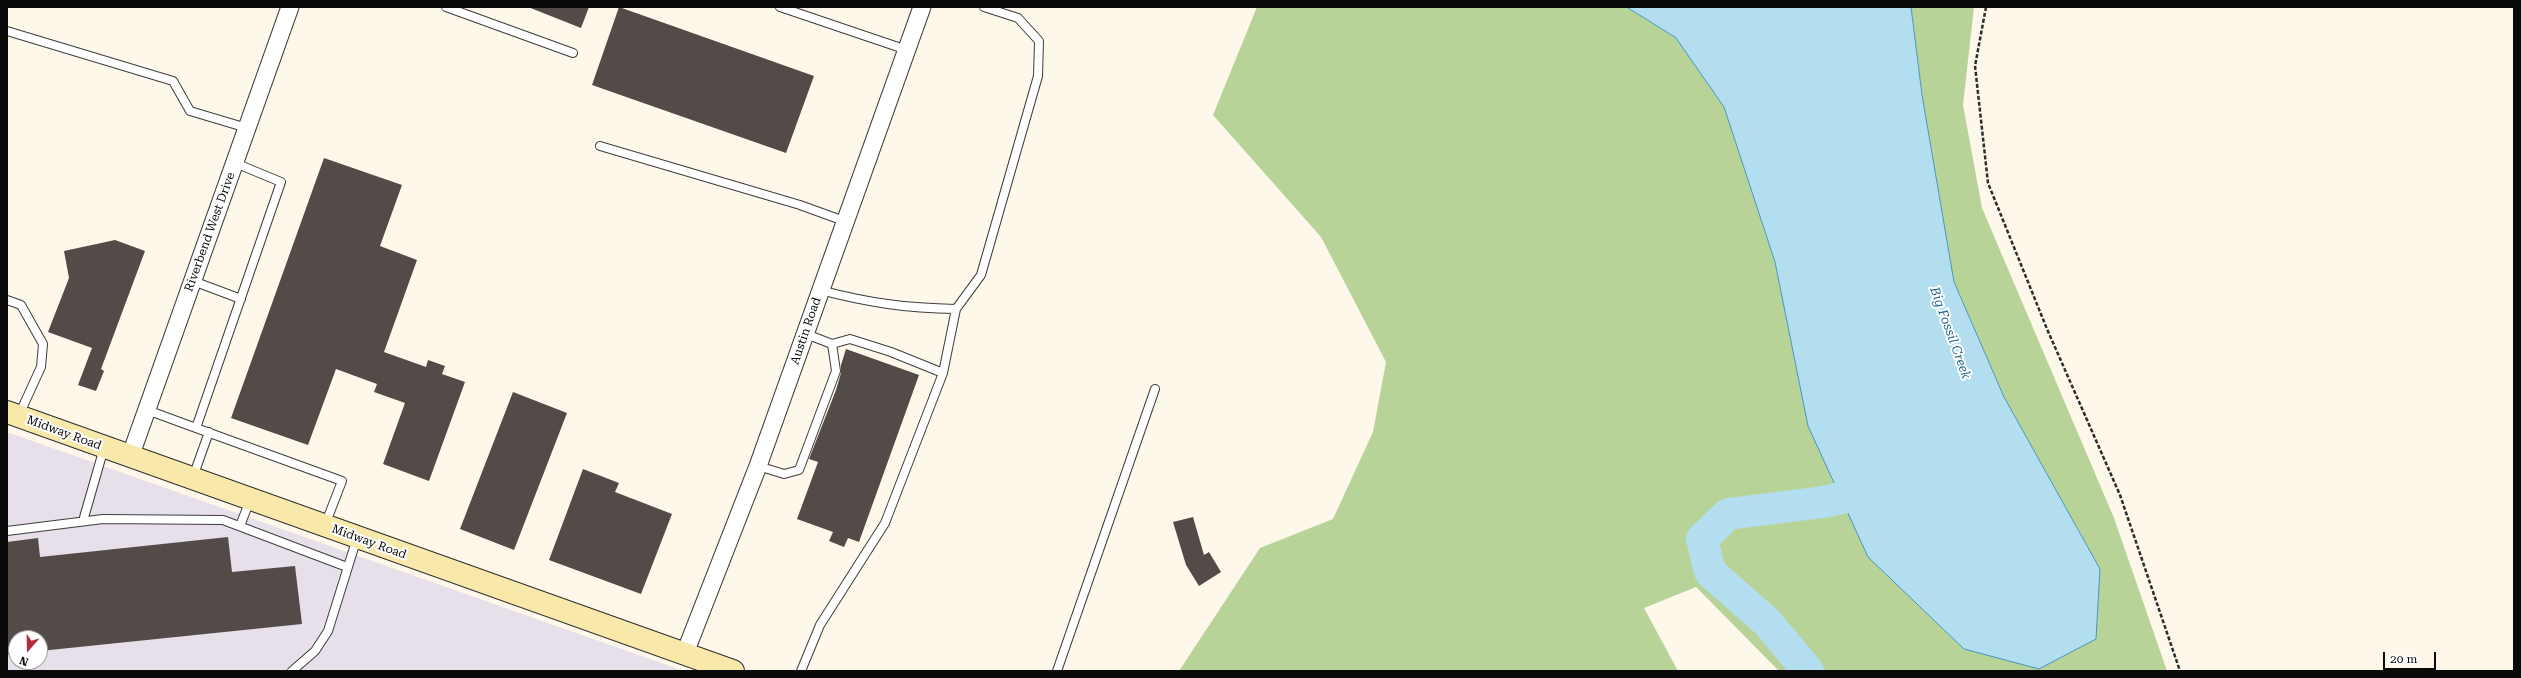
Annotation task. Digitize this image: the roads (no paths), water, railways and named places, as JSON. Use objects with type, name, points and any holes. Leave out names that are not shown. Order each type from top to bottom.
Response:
[{"type":"main road","name":"Midway Road","points":[[13,414],[250,500],[685,653],[721,669]]},
{"type":"street","name":"Riverbend West Drive","points":[[130,457],[290,7]]},
{"type":"street","name":"Austin Road","points":[[685,653],[758,466],[806,334],[844,221],[922,7]]},
{"type":"lane","points":[[446,7],[573,53]]},
{"type":"lane","points":[[780,7],[907,50]]},
{"type":"lane","points":[[801,671],[820,625],[885,523],[943,373],[956,309],[981,275],[1038,76],[1039,41],[1018,18],[984,7]]},
{"type":"lane","points":[[7,31],[173,81],[190,111],[247,128]]},
{"type":"lane","points":[[600,146],[800,205],[844,221]]},
{"type":"lane","points":[[196,428],[281,182],[234,163]]},
{"type":"lane","points":[[193,281],[241,299]]},
{"type":"lane","points":[[820,290],[864,302],[905,308],[956,309]]},
{"type":"lane","points":[[7,300],[21,305],[43,344],[41,367],[13,414]]},
{"type":"lane","points":[[806,334],[832,344],[850,339],[891,352],[943,373]]},
{"type":"lane","points":[[758,466],[784,474],[799,470],[836,372],[832,344]]},
{"type":"lane","points":[[1057,671],[1155,389]]},
{"type":"lane","points":[[147,410],[342,481],[325,526]]},
{"type":"lane","points":[[192,479],[209,432]]},
{"type":"lane","points":[[83,521],[104,448]]},
{"type":"lane","points":[[240,526],[250,500]]},
{"type":"lane","points":[[7,531],[103,519],[223,520],[347,568]]},
{"type":"lane","points":[[292,671],[315,651],[328,631],[357,538]]},
{"type":"water","points":[[1627,7],[1911,7],[1922,95],[1954,282],[2004,397],[2100,569],[2096,639],[2039,669],[1964,649],[1868,557],[1808,426],[1775,262],[1724,107],[1676,38]]},
{"type":"waterway","name":"Big Fossil Creek","points":[[1808,671],[1767,622],[1710,572],[1702,539],[1728,514],[1823,502],[1883,489]]}]
